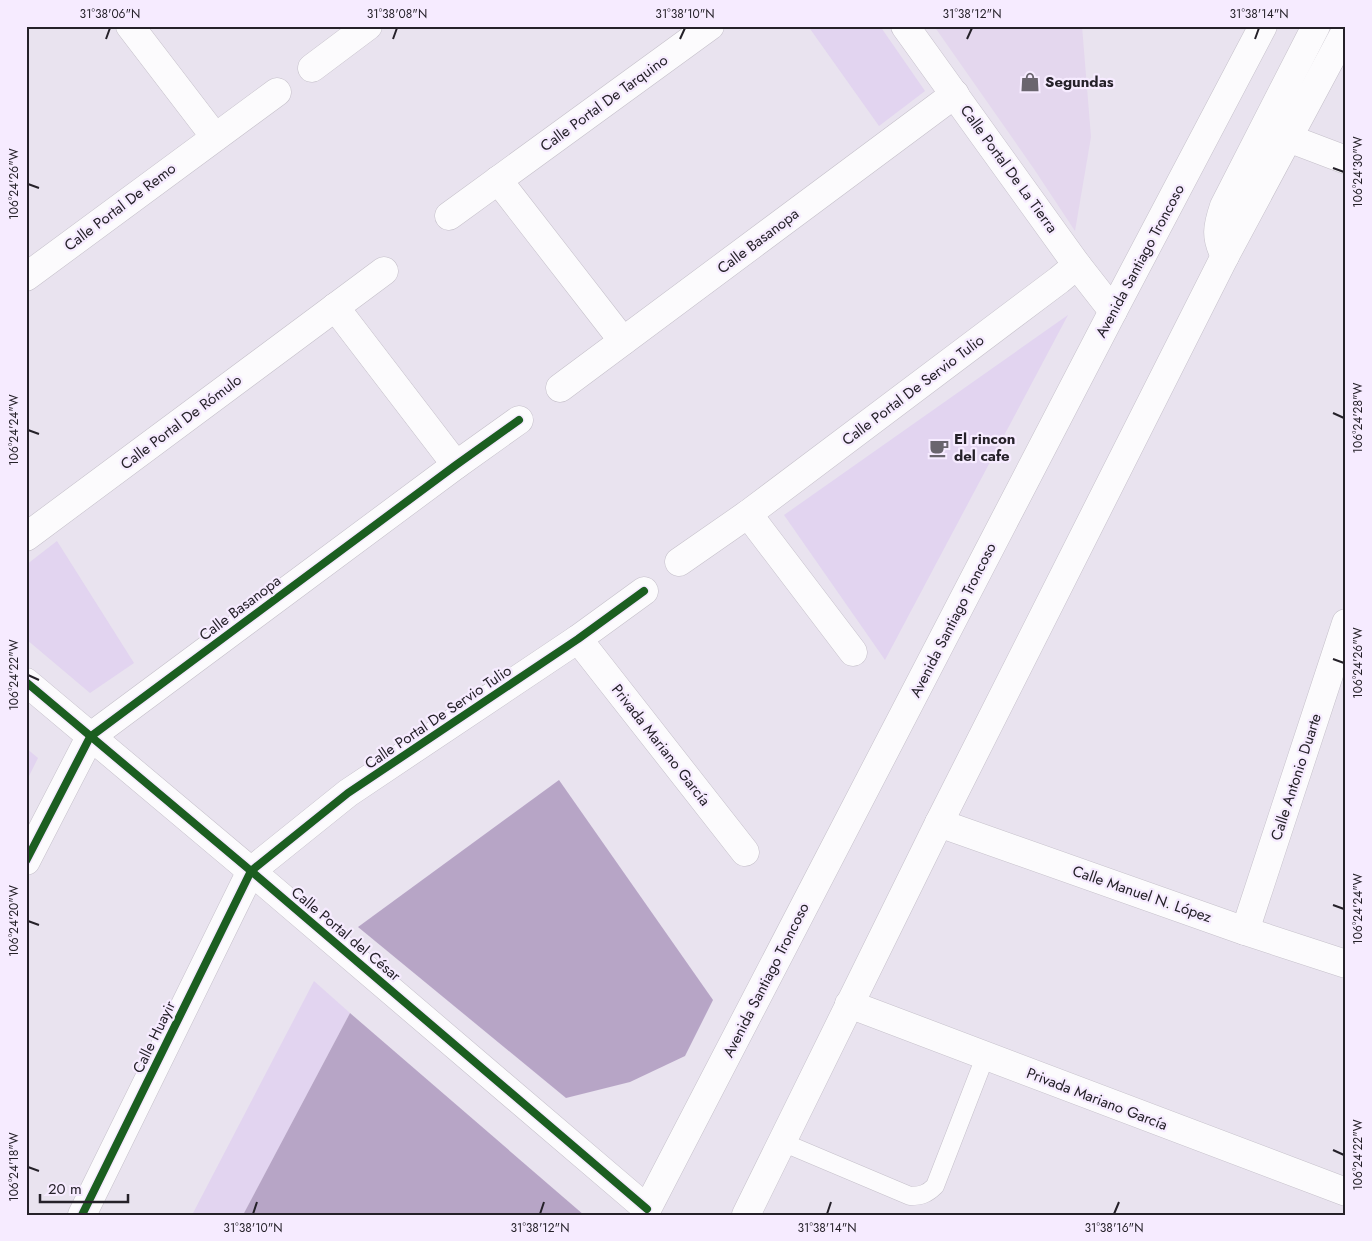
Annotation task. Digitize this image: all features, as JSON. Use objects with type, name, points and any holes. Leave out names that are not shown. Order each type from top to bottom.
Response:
[{"type":"street","points":[[130,26],[215,137]]},
{"type":"street","points":[[312,68],[368,26]]},
{"type":"street","name":"Calle Portal De Tarquino","points":[[448,216],[710,26]]},
{"type":"street","name":"Calle Portal De La Tierra","points":[[905,26],[1077,265],[1113,311]]},
{"type":"street","name":"Avenida Santiago Troncoso","points":[[645,1212],[1263,26]]},
{"type":"street","points":[[1225,256],[1217,235],[1218,222],[1224,206],[1316,26]]},
{"type":"street","points":[[754,1213],[782,1142],[939,823],[1225,256],[1346,30]]},
{"type":"street","name":"Calle Portal De Remo","points":[[26,277],[277,92]]},
{"type":"street","name":"Calle Basanopa","points":[[560,388],[955,94]]},
{"type":"street","points":[[1288,138],[1346,160]]},
{"type":"street","points":[[498,180],[623,342]]},
{"type":"street","name":"Calle Portal De Servio Tulio","points":[[679,562],[748,514],[1077,265]]},
{"type":"street","name":"Calle Portal De Rómulo","points":[[26,538],[384,271]]},
{"type":"street","points":[[335,307],[456,464]]},
{"type":"street","name":"Calle Basanopa","points":[[26,861],[90,736],[456,464],[519,420]]},
{"type":"street","points":[[748,514],[853,652]]},
{"type":"street","name":"Calle Portal De Servio Tulio","points":[[251,871],[348,793],[578,639],[644,591]]},
{"type":"street","name":"Calle Antonio Duarte","points":[[1245,931],[1346,623]]},
{"type":"street","name":"Privada Mariano García","points":[[578,639],[745,852]]},
{"type":"street","name":"Calle Portal del César","points":[[26,682],[251,871],[645,1212]]},
{"type":"street","name":"Calle Manuel N. López","points":[[939,823],[1245,931],[1346,964]]},
{"type":"street","name":"Calle Huayir","points":[[82,1215],[251,871]]},
{"type":"street","name":"Privada Mariano García","points":[[850,1004],[1346,1192]]},
{"type":"lane","points":[[782,1142],[910,1196],[920,1196],[935,1186],[985,1056]]},
{"type":"shaded area","points":[[808,26],[880,26],[925,91],[879,126]]},
{"type":"shaded area","name":"Segundas","points":[[934,26],[1082,26],[1091,137],[1075,231],[1034,169]]},
{"type":"shaded area","points":[[1068,315],[885,660],[784,515]]},
{"type":"shaded area","points":[[57,541],[134,663],[90,693],[26,639],[26,565]]},
{"type":"shaded area","points":[[26,748],[38,758],[26,782]]},
{"type":"shaded area","points":[[559,780],[713,1000],[685,1056],[630,1082],[566,1098],[358,927]]},
{"type":"shaded area","points":[[314,981],[350,1013],[243,1215],[192,1215]]},
{"type":"shaded area","points":[[350,1013],[584,1215],[243,1215]]},
{"type":"cycle path","points":[[26,861],[90,737],[519,420]]},
{"type":"cycle path","points":[[82,1215],[251,871],[348,793],[578,639],[644,591]]},
{"type":"cycle path","points":[[26,682],[647,1209]]},
{"type":"place","name":"Segundas","points":[[1030,82]]},
{"type":"place","name":"El rincon del cafe","points":[[939,448]]}]
